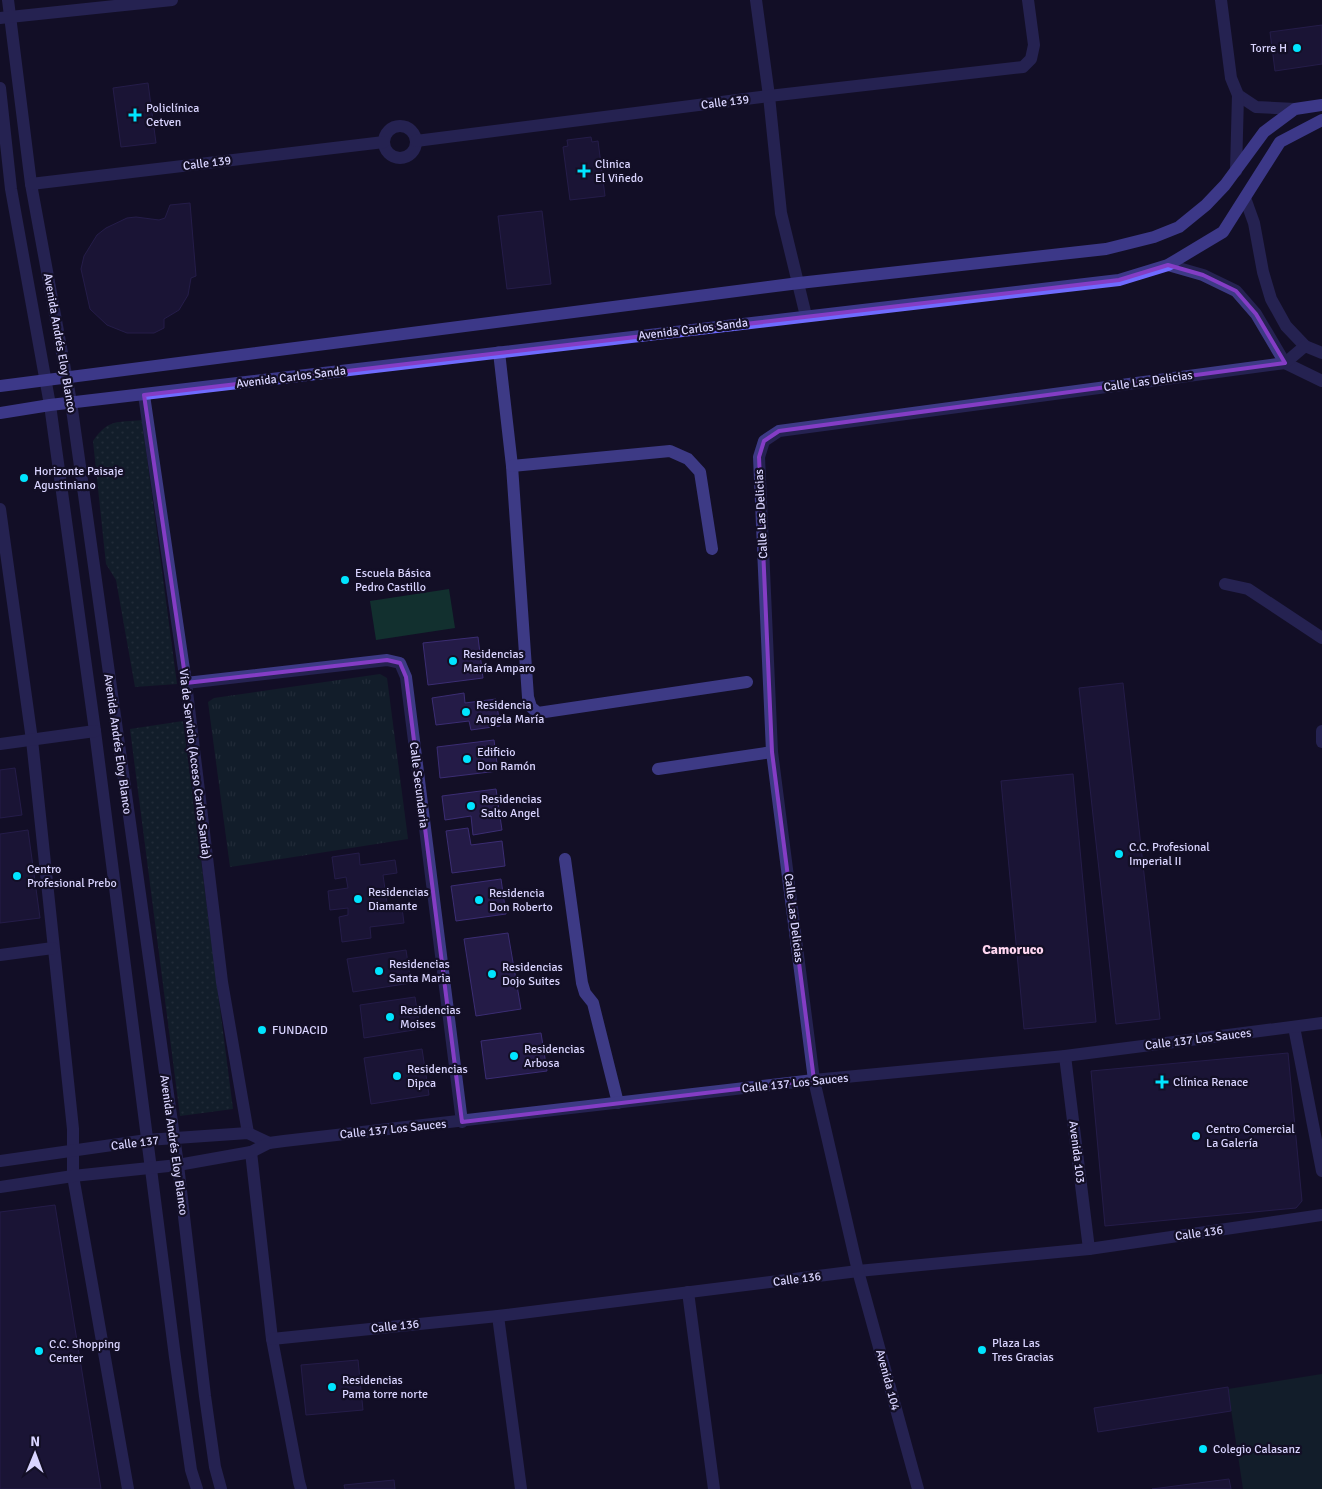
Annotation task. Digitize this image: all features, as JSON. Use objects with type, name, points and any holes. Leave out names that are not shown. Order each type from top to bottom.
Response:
[{"type":"street","name":"Avenida Andrés Eloy Blanco","points":[[8,0],[5,18],[31,184],[71,402],[178,1165],[204,1396],[215,1466],[221,1489]]},
{"type":"street","points":[[5,18],[172,0]]},
{"type":"street","points":[[756,0],[769,96],[781,212],[806,316]]},
{"type":"street","name":"Calle 139","points":[[416,141],[769,96],[1023,67],[1031,59],[1034,45],[1028,0]]},
{"type":"street","points":[[1222,0],[1231,78],[1238,96],[1236,171]]},
{"type":"street","name":"Avenida Andrés Eloy Blanco","points":[[0,88],[6,189],[50,405],[150,1169],[191,1470],[197,1489]]},
{"type":"street","points":[[1238,96],[1256,107],[1301,108],[1322,105]]},
{"type":"street","points":[[0,386],[799,283],[1106,249],[1154,237],[1179,227],[1206,205],[1236,171],[1244,157],[1264,132],[1301,108]]},
{"type":"street","name":"Avenida Carlos Sanda","points":[[0,413],[71,402],[1119,280],[1168,265],[1223,232],[1280,142],[1322,120]]},
{"type":"street","points":[[396,126],[407,127],[416,141],[412,152],[402,158],[392,156],[385,148],[384,142],[387,132],[396,126]]},
{"type":"street","name":"Calle 139","points":[[31,184],[384,142]]},
{"type":"street","points":[[1246,198],[1254,223],[1263,272],[1271,299],[1286,326],[1305,346],[1322,353]]},
{"type":"street","points":[[1168,265],[1204,275],[1236,291],[1256,314],[1285,363],[1322,381]]},
{"type":"street","points":[[1285,363],[1305,346]]},
{"type":"street","points":[[500,352],[512,466],[527,687],[531,707],[538,713],[747,682]]},
{"type":"street","name":"Calle Las Delicias","points":[[858,1271],[814,1080],[772,752],[759,457],[764,441],[779,431],[1285,363]]},
{"type":"street","name":"Vía de Servicio (Acceso Carlos Sanda)","points":[[144,395],[186,683],[222,982],[248,1133]]},
{"type":"street","points":[[512,466],[670,451],[688,459],[700,472],[712,549]]},
{"type":"street","points":[[0,510],[32,740],[73,1129],[73,1176],[128,1489]]},
{"type":"street","points":[[1225,584],[1248,589],[1322,638]]},
{"type":"street","name":"Calle Secundaria","points":[[186,683],[387,660],[400,663],[406,677],[462,1122]]},
{"type":"street","points":[[0,744],[94,731]]},
{"type":"street","points":[[1322,731],[1322,742]]},
{"type":"street","points":[[658,769],[772,752]]},
{"type":"street","points":[[565,859],[582,983],[585,993],[593,1004],[618,1103]]},
{"type":"street","points":[[0,955],[53,948]]},
{"type":"street","name":"Calle 137 Los Sauces","points":[[0,1187],[73,1176],[178,1165],[251,1152],[269,1144],[814,1080],[1066,1056],[1322,1023]]},
{"type":"street","points":[[1294,1027],[1322,1171]]},
{"type":"street","name":"Avenida 103","points":[[1066,1056],[1089,1249]]},
{"type":"street","points":[[248,1133],[269,1144]]},
{"type":"street","name":"Calle 137","points":[[0,1161],[147,1140],[248,1133]]},
{"type":"street","points":[[251,1152],[272,1339],[301,1489]]},
{"type":"street","name":"Calle 136","points":[[272,1339],[498,1316],[858,1271],[1089,1249],[1322,1215]]},
{"type":"street","name":"Avenida 104","points":[[858,1271],[918,1489]]},
{"type":"street","points":[[688,1292],[714,1489]]},
{"type":"street","points":[[498,1316],[521,1489]]},
{"type":"highlighted area","points":[[1168,265],[1203,275],[1236,291],[1256,314],[1285,363],[779,431],[764,441],[759,457],[772,752],[814,1080],[462,1122],[406,677],[400,663],[387,660],[186,683],[144,395],[1119,280]]},
{"type":"green space","points":[[142,420],[177,684],[135,687],[116,580],[106,564],[93,441],[109,425]]},
{"type":"green space","points":[[449,589],[455,628],[376,640],[370,601]]},
{"type":"green space","points":[[380,674],[387,678],[408,839],[230,867],[208,702],[214,698]]},
{"type":"green space","points":[[183,721],[233,1109],[180,1116],[130,729]]},
{"type":"green space","points":[[1322,1374],[1322,1489],[1243,1489],[1228,1389]]},
{"type":"building","name":"Torre H","points":[[1322,25],[1322,64],[1275,71],[1270,32]]},
{"type":"building","name":"Policlínica Cetven","points":[[148,83],[156,143],[121,147],[113,88]]},
{"type":"building","name":"Clinica El Viñedo","points":[[591,137],[592,142],[598,141],[605,196],[570,200],[563,147],[568,146],[567,140]]},
{"type":"building","points":[[190,203],[196,276],[191,278],[188,295],[179,310],[164,319],[164,328],[154,333],[127,333],[107,325],[90,309],[81,269],[84,256],[97,235],[106,228],[127,218],[136,217],[159,220],[165,218],[170,205]]},
{"type":"building","points":[[542,211],[551,284],[507,289],[498,216]]},
{"type":"building","name":"Residencias María Amparo","points":[[478,637],[483,678],[428,685],[423,643]]},
{"type":"building","name":"C.C. Profesional Imperial II","points":[[1123,683],[1160,1019],[1116,1024],[1079,688]]},
{"type":"building","name":"Residencia Angela María","points":[[464,693],[465,703],[496,699],[500,726],[471,730],[469,721],[436,725],[432,698]]},
{"type":"building","name":"Edificio Don Ramón","points":[[494,740],[498,771],[440,778],[437,747]]},
{"type":"building","points":[[15,768],[22,815],[0,818],[0,770]]},
{"type":"building","points":[[1073,774],[1096,1022],[1024,1029],[1001,781]]},
{"type":"building","name":"Residencias Salto Angel","points":[[496,789],[502,830],[473,835],[471,816],[445,820],[442,796]]},
{"type":"building","name":"Residencias Salto Angel","points":[[468,828],[471,845],[502,841],[505,866],[452,873],[446,831]]},
{"type":"building","name":"Centro Profesional Prebo","points":[[28,830],[40,918],[0,923],[0,834]]},
{"type":"building","name":"Residencias Diamante","points":[[359,853],[360,865],[395,860],[397,873],[383,875],[388,910],[402,908],[404,923],[370,927],[371,938],[342,942],[339,917],[348,915],[348,908],[330,910],[328,891],[348,888],[346,877],[335,879],[332,857]]},
{"type":"building","name":"Residencia Don Roberto","points":[[501,879],[506,914],[456,921],[451,886]]},
{"type":"building","name":"Residencias Dojo Suites","points":[[508,933],[521,1009],[476,1016],[464,939]]},
{"type":"building","name":"Residencias Santa Maria","points":[[406,950],[411,983],[353,992],[347,959]]},
{"type":"building","name":"Residencias Moises","points":[[415,997],[420,1029],[364,1038],[360,1005]]},
{"type":"building","name":"Residencias Arbosa","points":[[541,1033],[547,1071],[486,1079],[481,1041]]},
{"type":"building","name":"Residencias Dipca","points":[[422,1049],[429,1095],[371,1104],[364,1058]]},
{"type":"building","name":"Centro Comercial La Galería","points":[[1288,1053],[1302,1201],[1296,1208],[1105,1226],[1091,1071]]},
{"type":"building","name":"C.C. Shopping Center","points":[[55,1205],[101,1489],[0,1489],[0,1212]]},
{"type":"building","name":"Residencias Pama torre norte","points":[[358,1360],[363,1410],[306,1415],[301,1365]]},
{"type":"building","points":[[1228,1387],[1231,1411],[1098,1432],[1094,1408]]},
{"type":"building","points":[[1229,1479],[1231,1489],[1152,1489]]},
{"type":"building","points":[[394,1480],[395,1489],[345,1489],[344,1485]]},
{"type":"place","name":"Torre H","points":[[1297,48]]},
{"type":"place","name":"Policlínica Cetven","points":[[135,115]]},
{"type":"place","name":"Clinica El Viñedo","points":[[584,171]]},
{"type":"place","name":"Horizonte Paisaje Agustiniano","points":[[24,478]]},
{"type":"place","name":"Escuela Básica Pedro Castillo","points":[[345,580]]},
{"type":"place","name":"Residencias María Amparo","points":[[453,661]]},
{"type":"place","name":"Residencia Angela María","points":[[466,712]]},
{"type":"place","name":"Edificio Don Ramón","points":[[467,759]]},
{"type":"place","name":"Residencias Salto Angel","points":[[471,806]]},
{"type":"place","name":"C.C. Profesional Imperial II","points":[[1119,854]]},
{"type":"place","name":"Centro Profesional Prebo","points":[[17,876]]},
{"type":"place","name":"Residencias Diamante","points":[[358,899]]},
{"type":"place","name":"Residencia Don Roberto","points":[[479,900]]},
{"type":"place","name":"Residencias Santa Maria","points":[[379,971]]},
{"type":"place","name":"Residencias Dojo Suites","points":[[492,974]]},
{"type":"place","name":"Residencias Moises","points":[[390,1017]]},
{"type":"place","name":"FUNDACID","points":[[262,1030]]},
{"type":"place","name":"Residencias Arbosa","points":[[514,1056]]},
{"type":"place","name":"Residencias Dipca","points":[[397,1076]]},
{"type":"place","name":"Clínica Renace","points":[[1162,1082]]},
{"type":"place","name":"Centro Comercial La Galería","points":[[1196,1136]]},
{"type":"place","name":"Plaza Las Tres Gracias","points":[[982,1350]]},
{"type":"place","name":"C.C. Shopping Center","points":[[39,1351]]},
{"type":"place","name":"Residencias Pama torre norte","points":[[332,1387]]},
{"type":"place","name":"Colegio Calasanz","points":[[1203,1449]]},
{"type":"district","name":"Camoruco","points":[[1013,949]]}]
